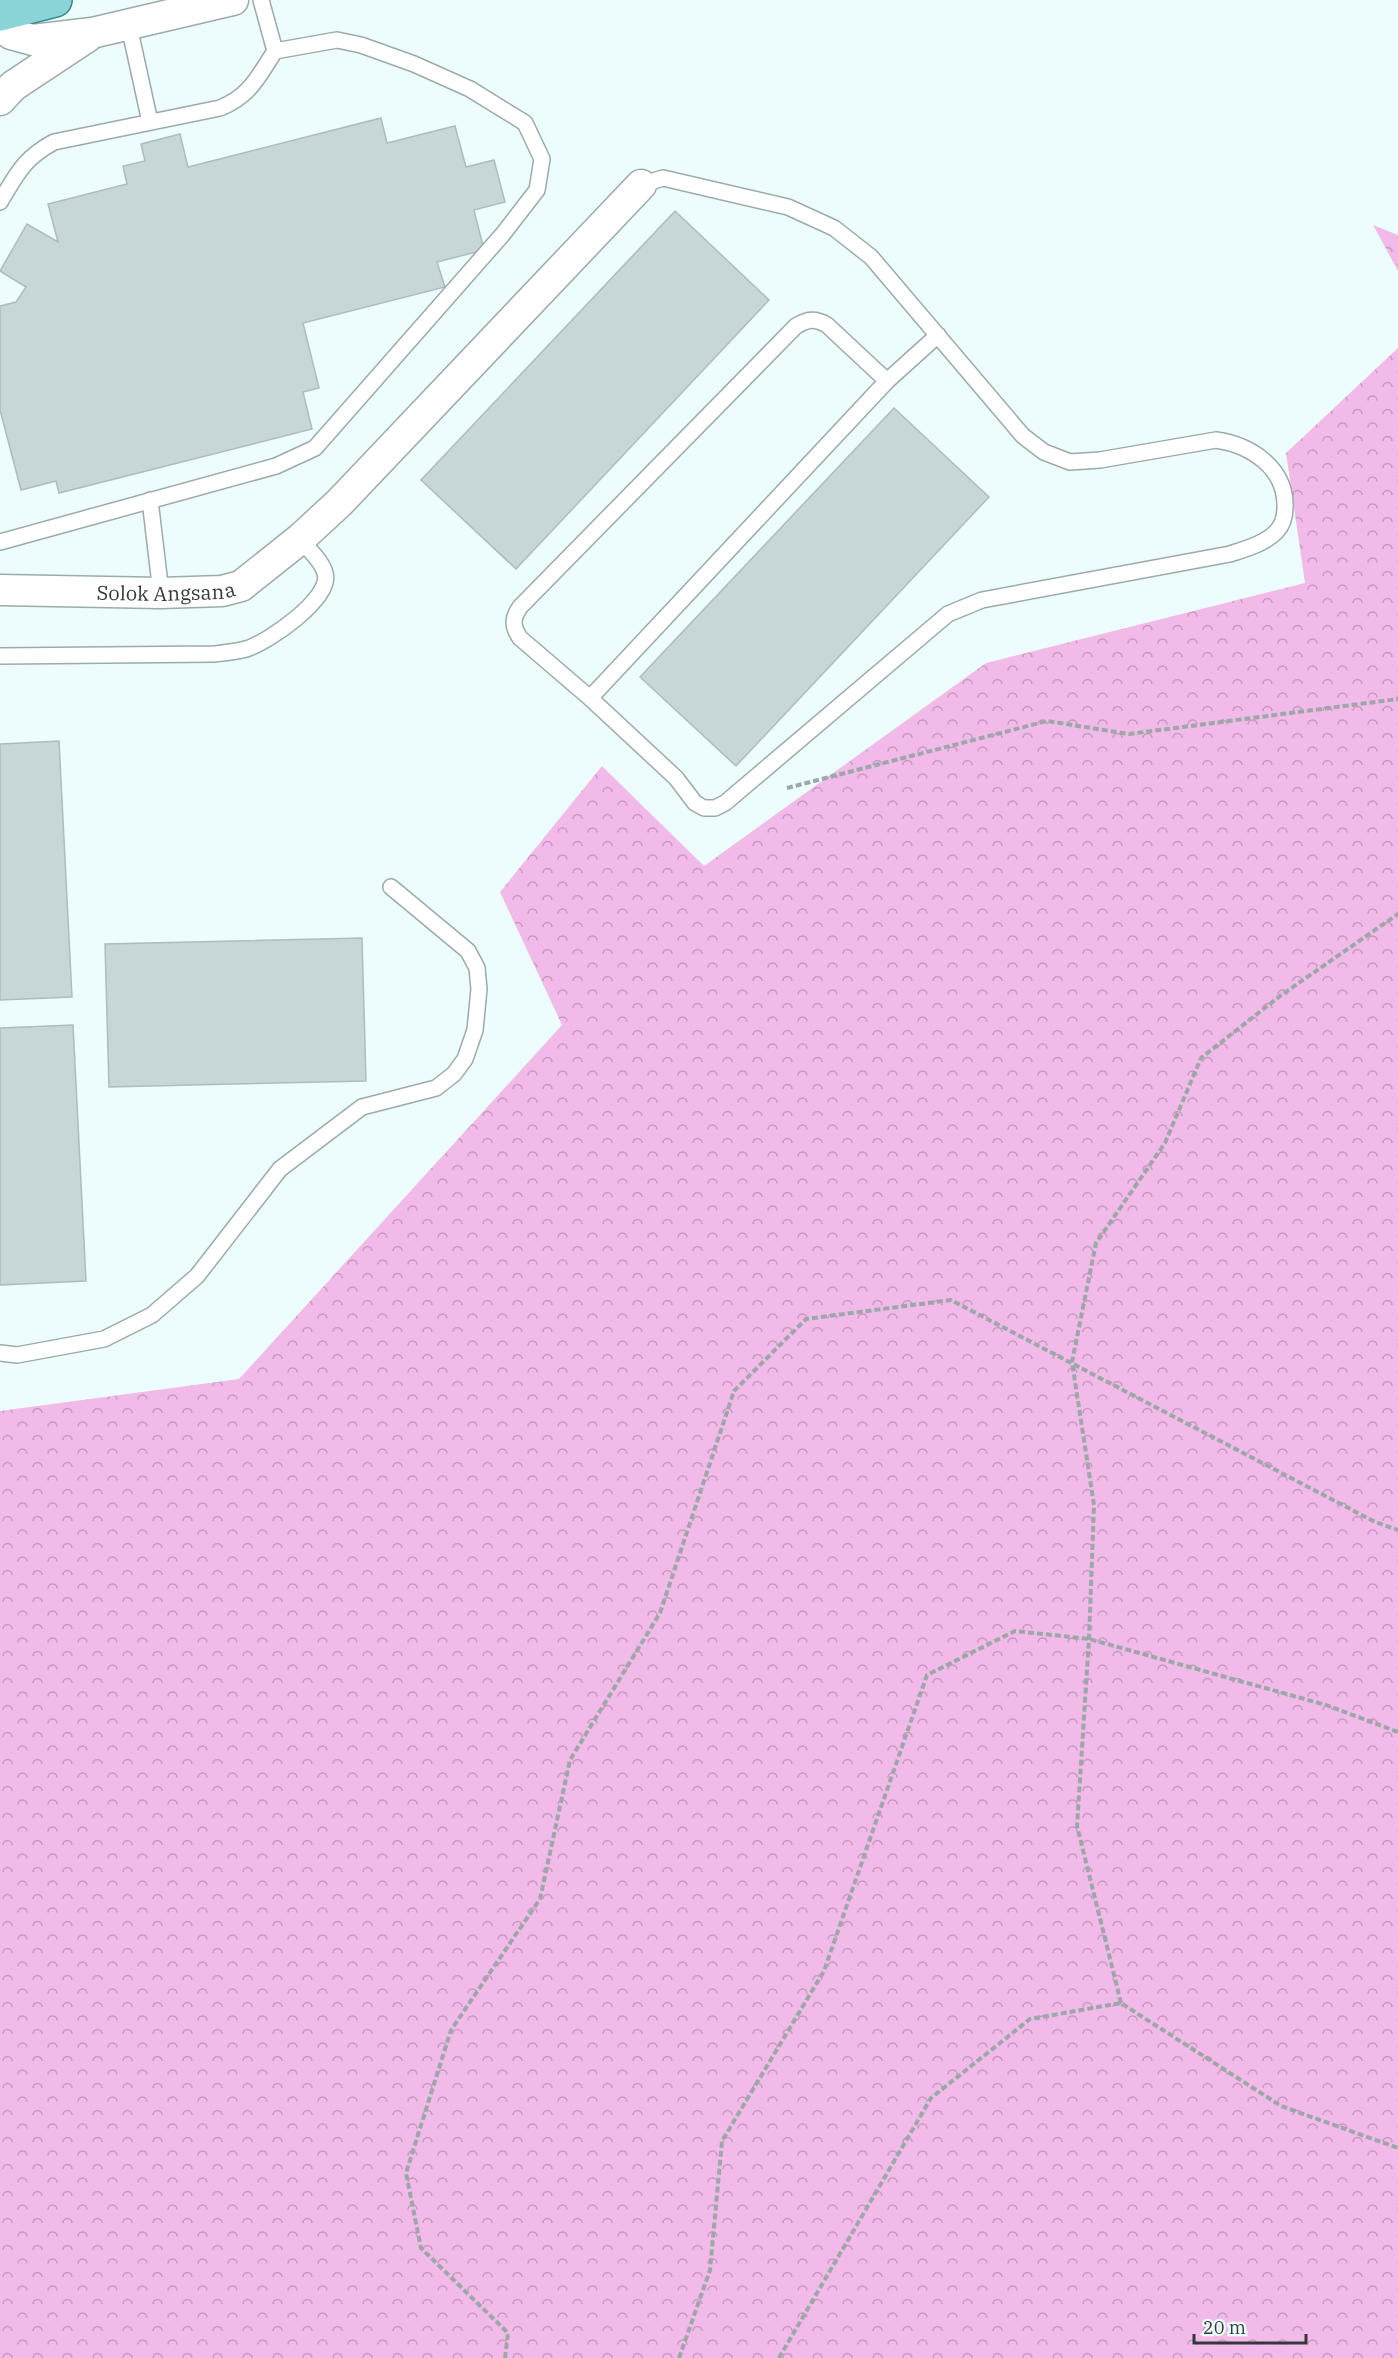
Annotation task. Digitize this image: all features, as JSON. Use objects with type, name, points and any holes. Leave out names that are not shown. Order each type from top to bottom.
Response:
[{"type":"main road","points":[[0,14],[55,0]]},
{"type":"street","points":[[0,25],[11,34],[33,40],[129,26],[233,0]]},
{"type":"street","points":[[0,100],[21,80],[92,33]]},
{"type":"street","name":"Solok Angsana","points":[[0,590],[161,593],[222,591],[241,586],[300,539],[339,503],[641,185]]},
{"type":"lane","points":[[0,202],[25,162],[37,151],[54,142],[220,108],[236,102],[248,92],[274,51],[261,0]]},
{"type":"lane","points":[[129,26],[150,122]]},
{"type":"lane","points":[[0,542],[276,466],[315,448],[503,234],[537,190],[542,159],[525,123],[470,89],[414,63],[361,45],[337,40],[274,51]]},
{"type":"lane","points":[[641,185],[663,178],[788,207],[834,228],[871,257],[1023,436],[1044,452],[1070,462],[1100,460],[1216,440],[1232,442],[1251,451],[1268,465],[1280,481],[1285,501],[1285,519],[1276,532],[1256,546],[1230,554],[982,600],[959,608],[933,624],[725,803],[715,808],[704,808],[695,803],[676,778],[590,698],[520,638],[514,628],[514,617],[520,607],[796,326],[806,320],[817,320],[827,325],[887,381]]},
{"type":"lane","points":[[590,698],[887,381],[938,335]]},
{"type":"lane","points":[[150,500],[161,593]]},
{"type":"lane","points":[[0,656],[214,654],[247,649],[276,634],[319,595],[325,585],[326,574],[300,539]]},
{"type":"lane","points":[[0,1353],[17,1354],[104,1339],[152,1315],[197,1276],[280,1169],[362,1107],[436,1088],[454,1074],[465,1059],[475,1030],[479,989],[477,968],[468,951],[391,887]]},
{"type":"path","points":[[782,789],[1047,721],[1130,734],[1398,699]]},
{"type":"path","points":[[1121,2003],[1077,1826],[1089,1638],[1094,1505],[1072,1362],[1096,1243],[1166,1143],[1201,1058],[1280,996],[1398,914]]},
{"type":"path","points":[[505,2358],[508,2333],[421,2248],[406,2173],[451,2030],[540,1899],[570,1760],[660,1613],[734,1391],[806,1319],[951,1300],[1375,1522],[1398,1530]]},
{"type":"path","points":[[679,2358],[710,2270],[722,2141],[824,1971],[927,1675],[1015,1631],[1089,1638],[1326,1705],[1398,1732]]},
{"type":"path","points":[[779,2358],[931,2098],[1030,2019],[1121,2003],[1281,2106],[1398,2148]]},
{"type":"green space","points":[[1373,225],[1398,235],[1398,271]]},
{"type":"green space","points":[[1398,348],[1398,2358],[0,2358],[0,1411],[239,1379],[562,1025],[500,892],[602,766],[704,866],[986,663],[1305,583],[1286,453]]},
{"type":"building","points":[[381,118],[387,143],[455,126],[466,167],[494,160],[505,202],[474,210],[484,250],[437,262],[445,287],[303,323],[319,388],[303,392],[312,429],[59,493],[56,481],[21,490],[0,410],[0,306],[16,302],[26,287],[0,271],[27,224],[58,242],[48,204],[127,184],[123,166],[145,161],[141,144],[180,134],[188,167]]},
{"type":"building","points":[[675,211],[769,300],[516,569],[421,480]]},
{"type":"building","points":[[894,408],[989,497],[736,766],[640,677]]},
{"type":"building","points":[[59,741],[72,997],[0,1000],[0,744]]},
{"type":"building","points":[[362,938],[366,1081],[109,1087],[105,944]]},
{"type":"building","points":[[73,1025],[86,1281],[0,1285],[0,1028]]}]
